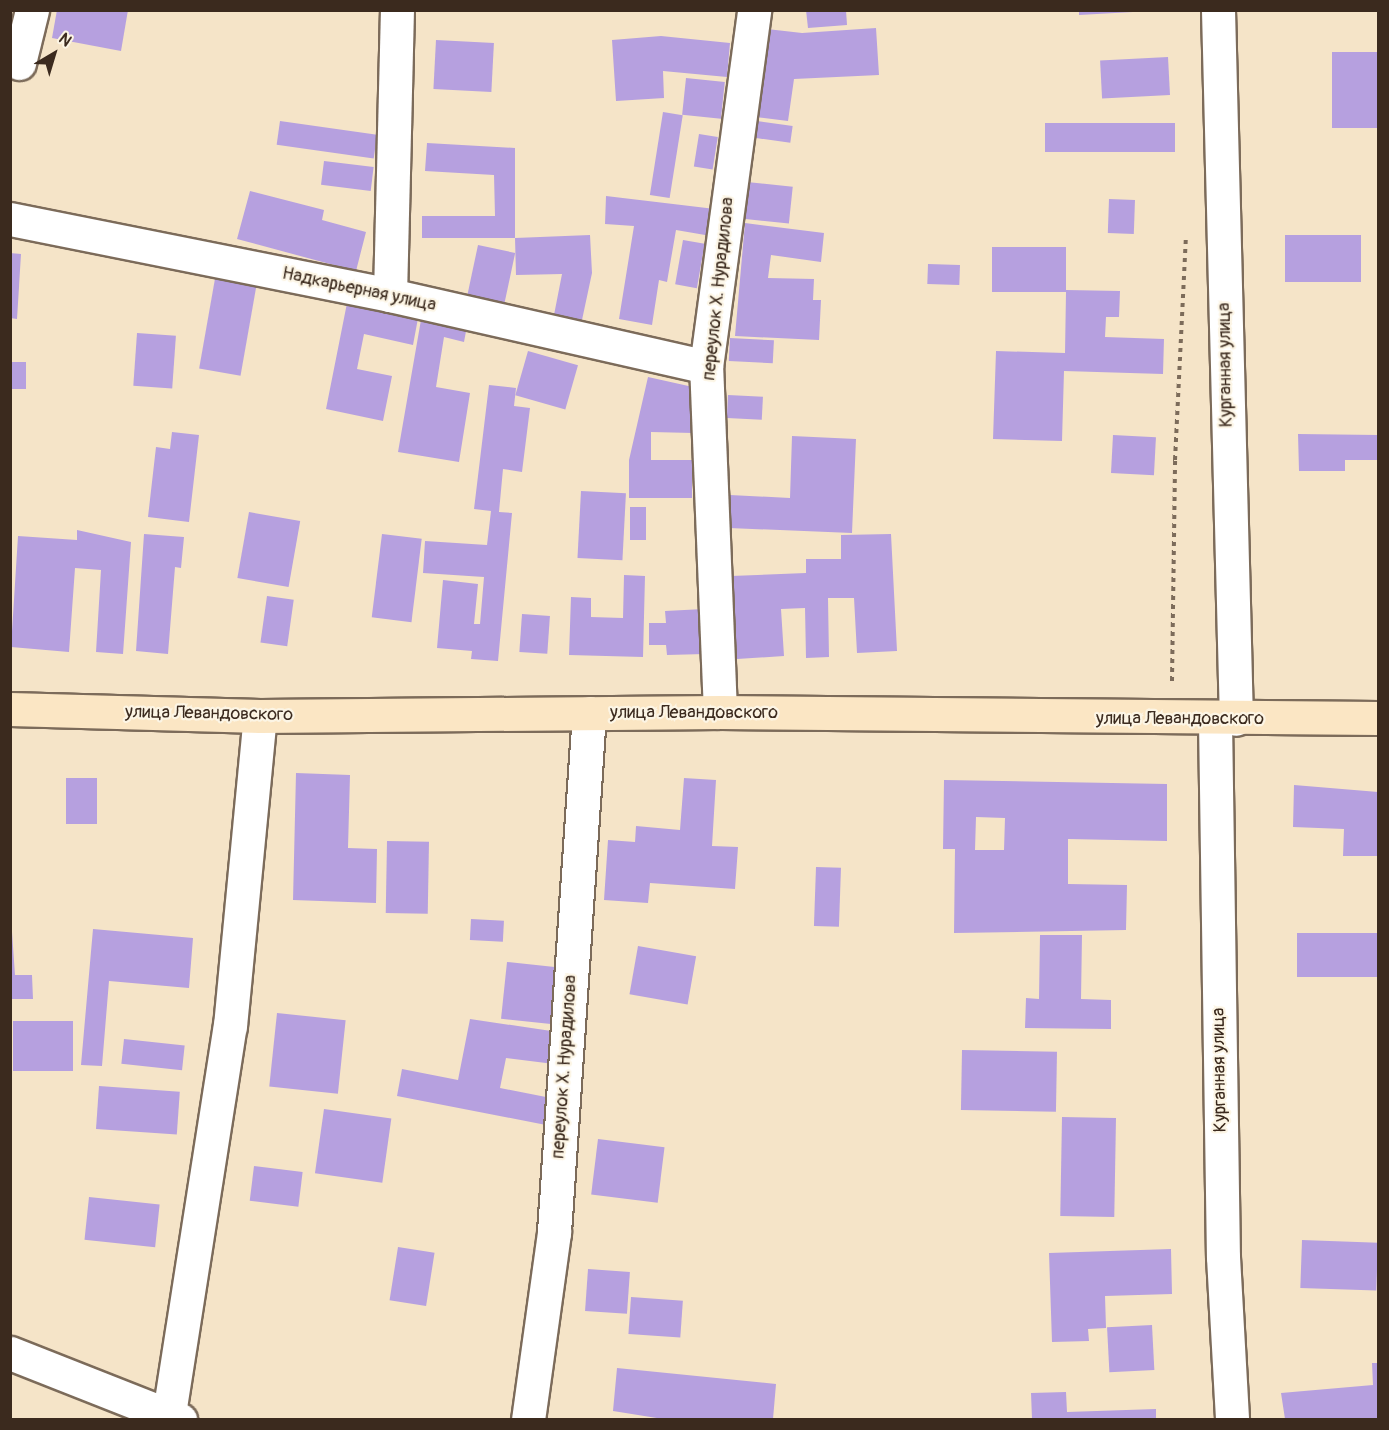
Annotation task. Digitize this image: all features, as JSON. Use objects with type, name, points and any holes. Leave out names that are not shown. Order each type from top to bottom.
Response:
[{"type":"street","points":[[19,63],[32,10]]},
{"type":"street","points":[[390,295],[397,10]]},
{"type":"street","name":"переулок Х. Нурадилова","points":[[720,712],[706,367],[754,10]]},
{"type":"street","name":"Курганная улица","points":[[1218,10],[1225,719],[1223,1257],[1232,1419]]},
{"type":"street","name":"Надкарьерная улица","points":[[10,219],[390,295],[706,367]]},
{"type":"street","name":"улица Левандовского","points":[[10,709],[260,716],[720,712],[1172,720],[1378,718]]},
{"type":"street","name":"переулок Х. Нурадилова","points":[[528,1419],[554,1232],[589,713]]},
{"type":"street","points":[[10,1353],[172,1418],[230,1026],[260,716]]},
{"type":"path","points":[[1172,720],[1174,460],[1186,224]]},
{"type":"building","points":[[57,10],[128,10],[121,51],[52,38]]},
{"type":"building","points":[[806,10],[846,10],[847,25],[808,28]]},
{"type":"building","points":[[1079,10],[1133,10],[1133,12],[1079,15]]},
{"type":"building","points":[[876,28],[879,75],[794,79],[788,121],[755,117],[767,29],[802,33]]},
{"type":"building","points":[[661,36],[730,43],[727,77],[663,71],[664,98],[616,101],[612,40]]},
{"type":"building","points":[[436,40],[494,43],[491,92],[433,89]]},
{"type":"building","points":[[1332,52],[1378,52],[1378,128],[1332,128]]},
{"type":"building","points":[[1168,57],[1170,95],[1102,99],[1100,61]]},
{"type":"building","points":[[686,78],[725,82],[721,119],[682,115]]},
{"type":"building","points":[[663,112],[683,115],[670,198],[650,195]]},
{"type":"building","points":[[280,121],[377,135],[374,158],[277,145]]},
{"type":"building","points":[[757,121],[793,126],[790,143],[755,138]]},
{"type":"building","points":[[1045,123],[1175,123],[1175,152],[1045,152]]},
{"type":"building","points":[[699,134],[718,137],[713,170],[694,167]]},
{"type":"building","points":[[427,143],[515,148],[515,238],[422,238],[422,216],[495,216],[494,175],[425,171]]},
{"type":"building","points":[[324,161],[374,167],[371,191],[321,185]]},
{"type":"building","points":[[747,182],[793,187],[789,224],[743,219]]},
{"type":"building","points":[[250,191],[324,210],[322,220],[366,232],[356,271],[237,239]]},
{"type":"building","points":[[606,196],[715,209],[711,236],[676,230],[667,282],[659,280],[652,325],[619,319],[634,226],[605,224]]},
{"type":"building","points":[[1109,199],[1135,200],[1134,234],[1108,233]]},
{"type":"building","points":[[745,223],[824,233],[821,262],[771,255],[768,278],[814,279],[813,300],[821,300],[819,340],[735,336]]},
{"type":"building","points":[[590,235],[592,273],[582,320],[554,315],[562,274],[516,275],[515,238]]},
{"type":"building","points":[[1285,235],[1361,235],[1361,282],[1285,282]]},
{"type":"building","points":[[683,240],[705,244],[697,288],[675,284]]},
{"type":"building","points":[[478,245],[515,253],[505,303],[467,295]]},
{"type":"building","points":[[992,247],[1066,247],[1066,290],[1120,291],[1119,317],[1106,317],[1105,337],[1164,339],[1163,374],[1064,371],[1062,441],[993,439],[996,351],[1065,353],[1066,292],[992,292]]},
{"type":"building","points":[[10,253],[21,254],[17,319],[10,318]]},
{"type":"building","points":[[928,264],[960,265],[959,285],[927,284]]},
{"type":"building","points":[[216,273],[257,280],[241,376],[199,369]]},
{"type":"building","points":[[348,298],[419,313],[413,345],[364,334],[357,369],[392,376],[383,421],[326,409]]},
{"type":"building","points":[[422,314],[467,326],[464,342],[444,337],[436,387],[470,393],[459,462],[398,452]]},
{"type":"building","points":[[137,333],[176,336],[172,389],[133,386]]},
{"type":"building","points":[[730,338],[774,340],[773,363],[729,361]]},
{"type":"building","points":[[528,351],[578,365],[565,410],[515,395]]},
{"type":"building","points":[[10,362],[26,362],[26,389],[10,389]]},
{"type":"building","points":[[648,377],[693,387],[693,433],[651,432],[651,460],[692,460],[692,498],[629,498],[629,460]]},
{"type":"building","points":[[489,385],[516,388],[514,406],[530,408],[522,472],[503,469],[499,512],[512,513],[498,661],[471,659],[472,651],[437,648],[443,580],[478,584],[474,624],[480,624],[484,577],[423,573],[425,541],[487,545],[491,511],[474,509]]},
{"type":"building","points":[[728,395],[763,397],[762,420],[727,418]]},
{"type":"building","points":[[172,432],[199,435],[189,522],[148,517],[156,447],[170,449]]},
{"type":"building","points":[[1298,434],[1378,435],[1378,460],[1345,460],[1345,471],[1299,471]]},
{"type":"building","points":[[1113,435],[1156,437],[1154,475],[1111,473]]},
{"type":"building","points":[[792,436],[856,439],[852,533],[729,528],[730,495],[790,498]]},
{"type":"building","points":[[581,491],[626,493],[622,560],[577,558]]},
{"type":"building","points":[[630,507],[646,507],[646,540],[630,540]]},
{"type":"building","points":[[249,512],[300,521],[289,587],[237,578]]},
{"type":"building","points":[[77,530],[131,542],[123,654],[96,652],[101,570],[75,568],[69,652],[11,647],[18,536],[77,540]]},
{"type":"building","points":[[144,534],[184,537],[181,568],[175,567],[168,654],[136,651]]},
{"type":"building","points":[[382,534],[422,539],[411,622],[372,617]]},
{"type":"building","points":[[891,534],[897,651],[857,653],[854,598],[828,598],[829,657],[806,658],[805,608],[781,609],[784,656],[737,659],[731,576],[806,573],[806,559],[841,559],[841,535]]},
{"type":"building","points":[[624,575],[645,576],[643,657],[569,655],[571,597],[591,598],[591,617],[623,618]]},
{"type":"building","points":[[267,596],[294,600],[287,646],[260,643]]},
{"type":"building","points":[[704,609],[705,654],[667,655],[666,645],[649,645],[649,623],[666,623],[665,611]]},
{"type":"building","points":[[522,614],[550,616],[547,654],[519,652]]},
{"type":"building","points":[[296,773],[350,775],[348,848],[377,849],[376,903],[293,900]]},
{"type":"building","points":[[66,778],[97,778],[97,824],[66,824]]},
{"type":"building","points":[[684,778],[716,780],[712,846],[738,847],[735,889],[650,883],[648,903],[604,900],[608,840],[635,842],[636,826],[680,830]]},
{"type":"building","points":[[944,780],[1167,784],[1167,841],[1068,839],[1068,884],[1127,885],[1126,930],[954,933],[955,849],[943,849]],"holes":[[[976,817],[1005,818],[1004,850],[975,850]]]},
{"type":"building","points":[[1294,785],[1378,792],[1378,856],[1343,856],[1344,829],[1293,827]]},
{"type":"building","points":[[387,841],[429,842],[428,914],[386,913]]},
{"type":"building","points":[[816,867],[841,868],[839,927],[814,926]]},
{"type":"building","points":[[10,903],[15,975],[32,975],[33,999],[10,999]]},
{"type":"building","points":[[471,919],[504,921],[503,942],[470,940]]},
{"type":"building","points":[[93,929],[193,938],[189,988],[109,981],[102,1066],[81,1065]]},
{"type":"building","points":[[1297,933],[1378,933],[1378,977],[1297,977]]},
{"type":"building","points":[[1040,935],[1082,935],[1081,999],[1111,1000],[1111,1029],[1025,1028],[1026,998],[1039,999]]},
{"type":"building","points":[[638,946],[696,956],[688,1005],[629,994]]},
{"type":"building","points":[[507,962],[569,968],[563,1025],[501,1019]]},
{"type":"building","points":[[277,1013],[346,1020],[338,1094],[269,1087]]},
{"type":"building","points":[[470,1019],[558,1032],[554,1064],[506,1058],[500,1088],[551,1098],[546,1125],[397,1096],[402,1069],[458,1080]]},
{"type":"building","points":[[13,1021],[73,1021],[73,1071],[13,1071]]},
{"type":"building","points":[[124,1039],[185,1045],[182,1070],[121,1064]]},
{"type":"building","points":[[962,1050],[1057,1052],[1056,1112],[961,1110]]},
{"type":"building","points":[[99,1086],[180,1092],[177,1135],[96,1129]]},
{"type":"building","points":[[324,1109],[391,1118],[382,1183],[315,1173]]},
{"type":"building","points":[[1062,1117],[1116,1118],[1114,1217],[1060,1216]]},
{"type":"building","points":[[598,1139],[665,1147],[658,1203],[591,1195]]},
{"type":"building","points":[[254,1166],[303,1172],[298,1207],[250,1201]]},
{"type":"building","points":[[89,1197],[160,1204],[155,1247],[85,1240]]},
{"type":"building","points":[[1302,1240],[1378,1243],[1376,1291],[1300,1288]]},
{"type":"building","points":[[398,1247],[435,1253],[426,1306],[390,1300]]},
{"type":"building","points":[[1171,1249],[1172,1294],[1105,1296],[1106,1328],[1088,1329],[1089,1341],[1052,1342],[1049,1253]]},
{"type":"building","points":[[588,1269],[630,1272],[627,1314],[585,1311]]},
{"type":"building","points":[[631,1297],[683,1301],[680,1338],[628,1334]]},
{"type":"building","points":[[1152,1325],[1154,1370],[1109,1372],[1107,1327]]},
{"type":"building","points":[[1372,1363],[1378,1363],[1378,1418],[1285,1419],[1281,1393],[1373,1385]]},
{"type":"building","points":[[617,1368],[776,1384],[773,1419],[663,1419],[613,1411]]},
{"type":"building","points":[[1066,1392],[1067,1412],[1156,1409],[1156,1419],[1032,1419],[1031,1393]]}]
